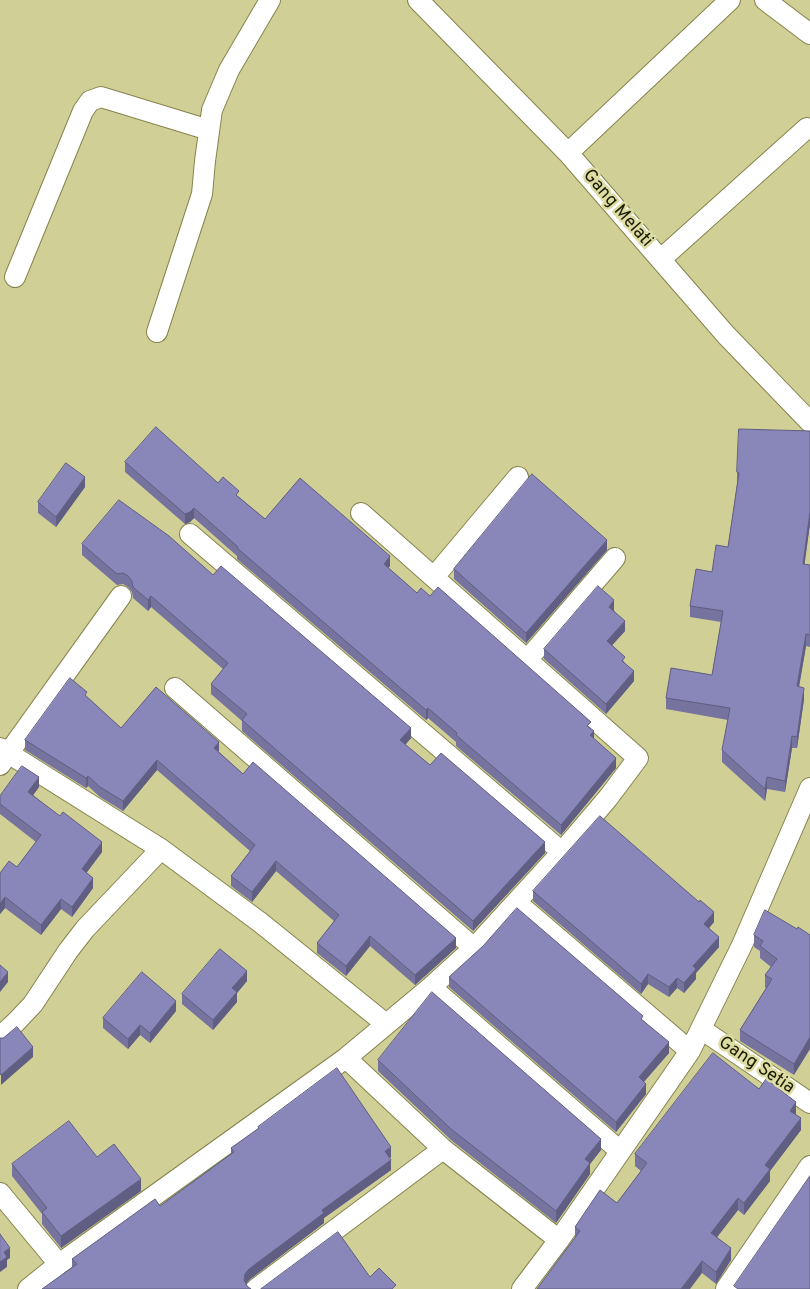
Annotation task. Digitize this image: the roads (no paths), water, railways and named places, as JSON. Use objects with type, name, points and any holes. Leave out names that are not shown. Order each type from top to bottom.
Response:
[{"type":"street","points":[[157,332],[202,194],[212,110],[229,70],[270,0]]},
{"type":"street","name":"Gang Melati","points":[[418,0],[568,153],[726,335],[810,422]]},
{"type":"street","points":[[568,153],[730,0]]},
{"type":"street","points":[[765,0],[810,34]]},
{"type":"street","points":[[15,277],[83,111],[90,102],[101,97],[210,130]]},
{"type":"street","points":[[661,259],[807,128]]},
{"type":"street","points":[[434,577],[518,477]]},
{"type":"street","points":[[28,1289],[59,1264],[346,1058],[430,987],[474,948],[562,852],[608,798],[638,758],[361,513]]},
{"type":"street","points":[[190,534],[562,852]]},
{"type":"street","points":[[527,660],[615,558]]},
{"type":"street","points":[[122,596],[3,756],[161,849],[261,923],[386,1024]]},
{"type":"street","points":[[175,688],[474,948]]},
{"type":"street","points":[[522,1289],[559,1240],[690,1051],[742,945],[810,788]]},
{"type":"street","points":[[0,1037],[33,1004],[68,950],[85,929],[161,849]]},
{"type":"street","points":[[516,902],[690,1051]]},
{"type":"street","points":[[430,987],[620,1151]]},
{"type":"street","name":"Gang Setia","points":[[701,1029],[810,1103]]},
{"type":"street","points":[[346,1058],[443,1149],[559,1240]]},
{"type":"street","points":[[256,1289],[443,1149]]},
{"type":"street","points":[[726,1289],[810,1166]]},
{"type":"street","points":[[0,1193],[59,1264]]}]
